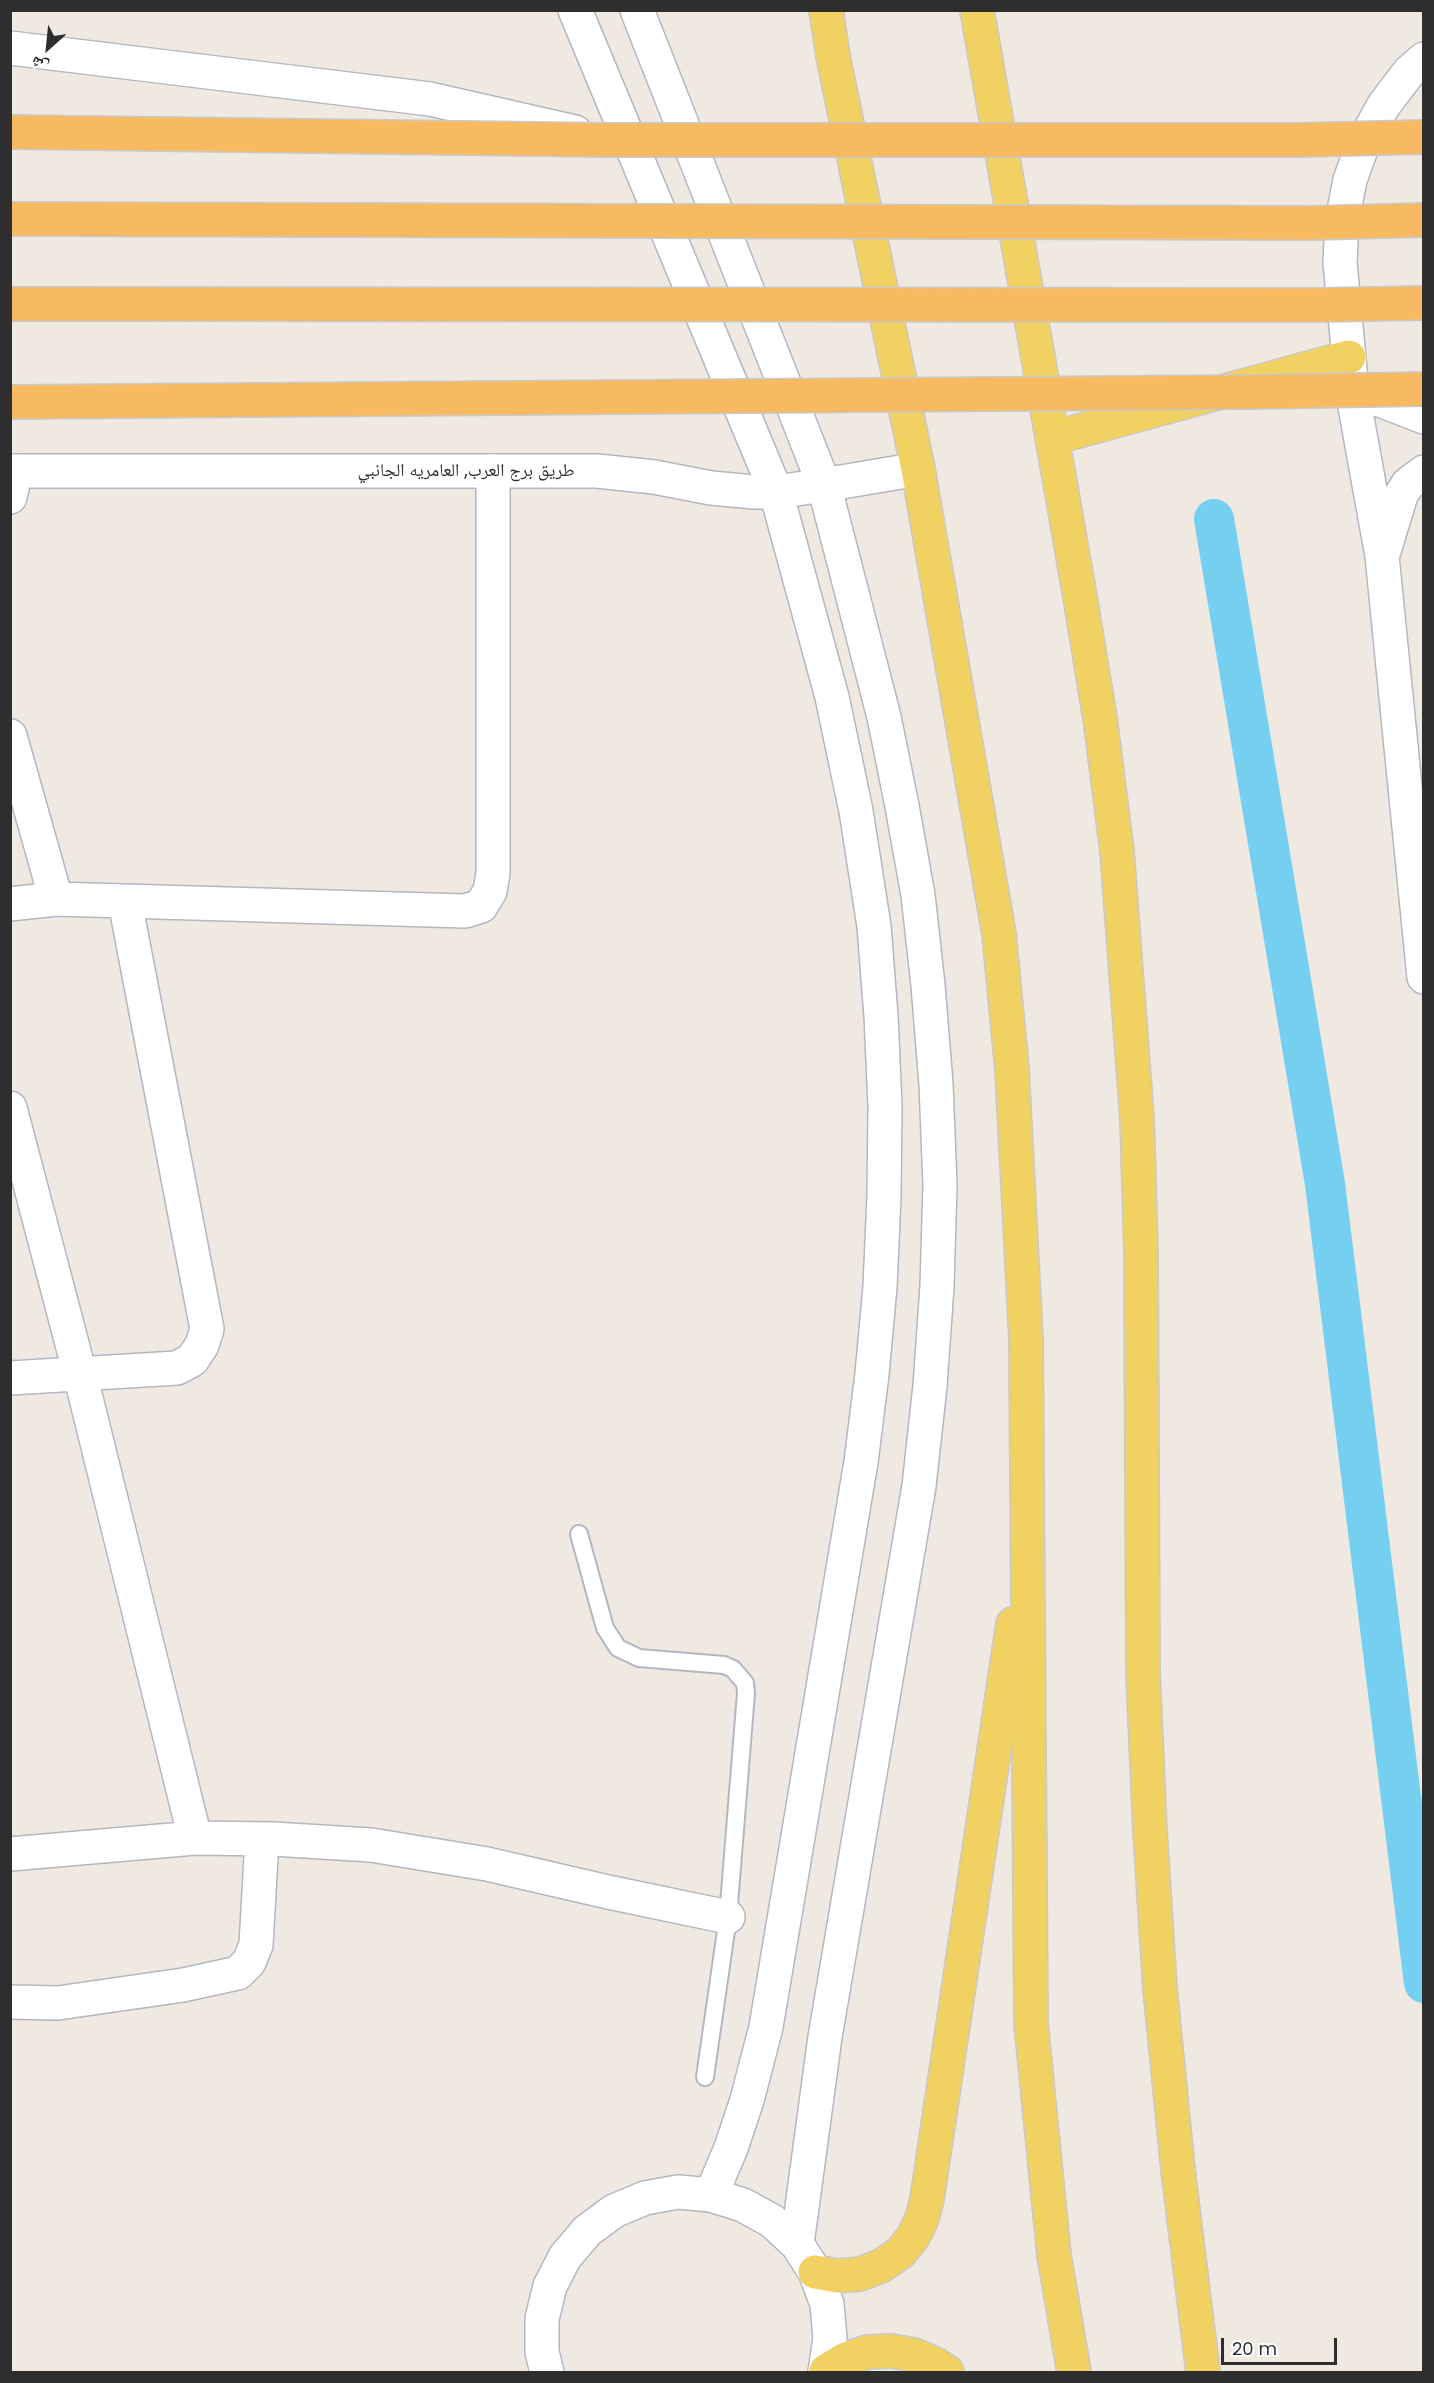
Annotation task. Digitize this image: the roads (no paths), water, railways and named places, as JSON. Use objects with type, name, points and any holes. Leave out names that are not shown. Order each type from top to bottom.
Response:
[{"type":"highway","points":[[10,132],[609,140],[1297,140],[1424,137]]},
{"type":"highway","points":[[10,219],[1311,223],[1424,220]]},
{"type":"highway","points":[[10,304],[1317,305],[1424,303]]},
{"type":"highway","points":[[10,402],[1238,393],[1424,389]]},
{"type":"main road","points":[[826,10],[833,56],[918,469],[999,934],[1012,1070],[1026,1340],[1031,2023],[1054,2254],[1074,2373]]},
{"type":"main road","points":[[977,10],[1100,717],[1117,851],[1129,985],[1137,1118],[1141,1251],[1143,1673],[1150,1831],[1160,1988],[1178,2170],[1203,2373]]},
{"type":"main road","points":[[1053,438],[1349,357]]},
{"type":"main road","points":[[815,2272],[837,2276],[860,2274],[881,2266],[900,2253],[913,2237],[922,2219],[927,2199],[1028,1518]]},
{"type":"main road","points":[[826,2372],[857,2355],[891,2351],[914,2355],[936,2364],[947,2373]]},
{"type":"street","points":[[574,10],[776,492],[832,697],[856,811],[874,926],[881,1016],[885,1106],[885,1196],[878,1319],[861,1461],[766,2028],[747,2100],[731,2148],[711,2195]]},
{"type":"street","points":[[637,10],[824,485],[884,717],[902,806],[918,895],[936,1084],[940,1185],[934,1330],[919,1485],[825,2037],[797,2244]]},
{"type":"street","points":[[10,48],[430,99],[609,140]]},
{"type":"street","points":[[1424,59],[1410,72],[1384,105],[1364,141],[1350,180],[1342,221],[1340,262],[1352,390],[1382,556],[1424,978]]},
{"type":"street","points":[[1352,390],[1424,417]]},
{"type":"street","name":"طريق برج العرب, العامريه الجانبي","points":[[12,480],[597,471],[654,477],[711,489],[776,492],[918,469]]},
{"type":"street","points":[[10,904],[56,899],[465,911],[481,906],[490,891],[493,873],[493,471]]},
{"type":"street","points":[[1382,556],[1401,495],[1408,484],[1424,472]]},
{"type":"street","points":[[10,736],[56,899]]},
{"type":"street","points":[[10,1378],[177,1368],[192,1360],[202,1345],[207,1329],[125,902]]},
{"type":"street","points":[[10,1108],[80,1374],[195,1838]]},
{"type":"street","points":[[10,1854],[195,1838],[371,1845],[487,1864],[728,1917]]},
{"type":"street","points":[[10,2002],[58,2003],[183,1985],[238,1973],[249,1962],[256,1945],[262,1839]]},
{"type":"street","points":[[547,2373],[542,2352],[542,2319],[550,2286],[565,2257],[587,2231],[614,2211],[645,2198],[678,2192],[711,2195],[743,2205],[772,2221],[797,2244],[815,2272],[827,2304],[830,2338],[826,2372]]},
{"type":"lane","points":[[579,1534],[605,1628],[618,1648],[639,1658],[724,1665],[740,1675],[745,1683],[728,1917],[705,2077]]},
{"type":"waterway","points":[[1214,519],[1325,1184],[1424,1983]]}]
